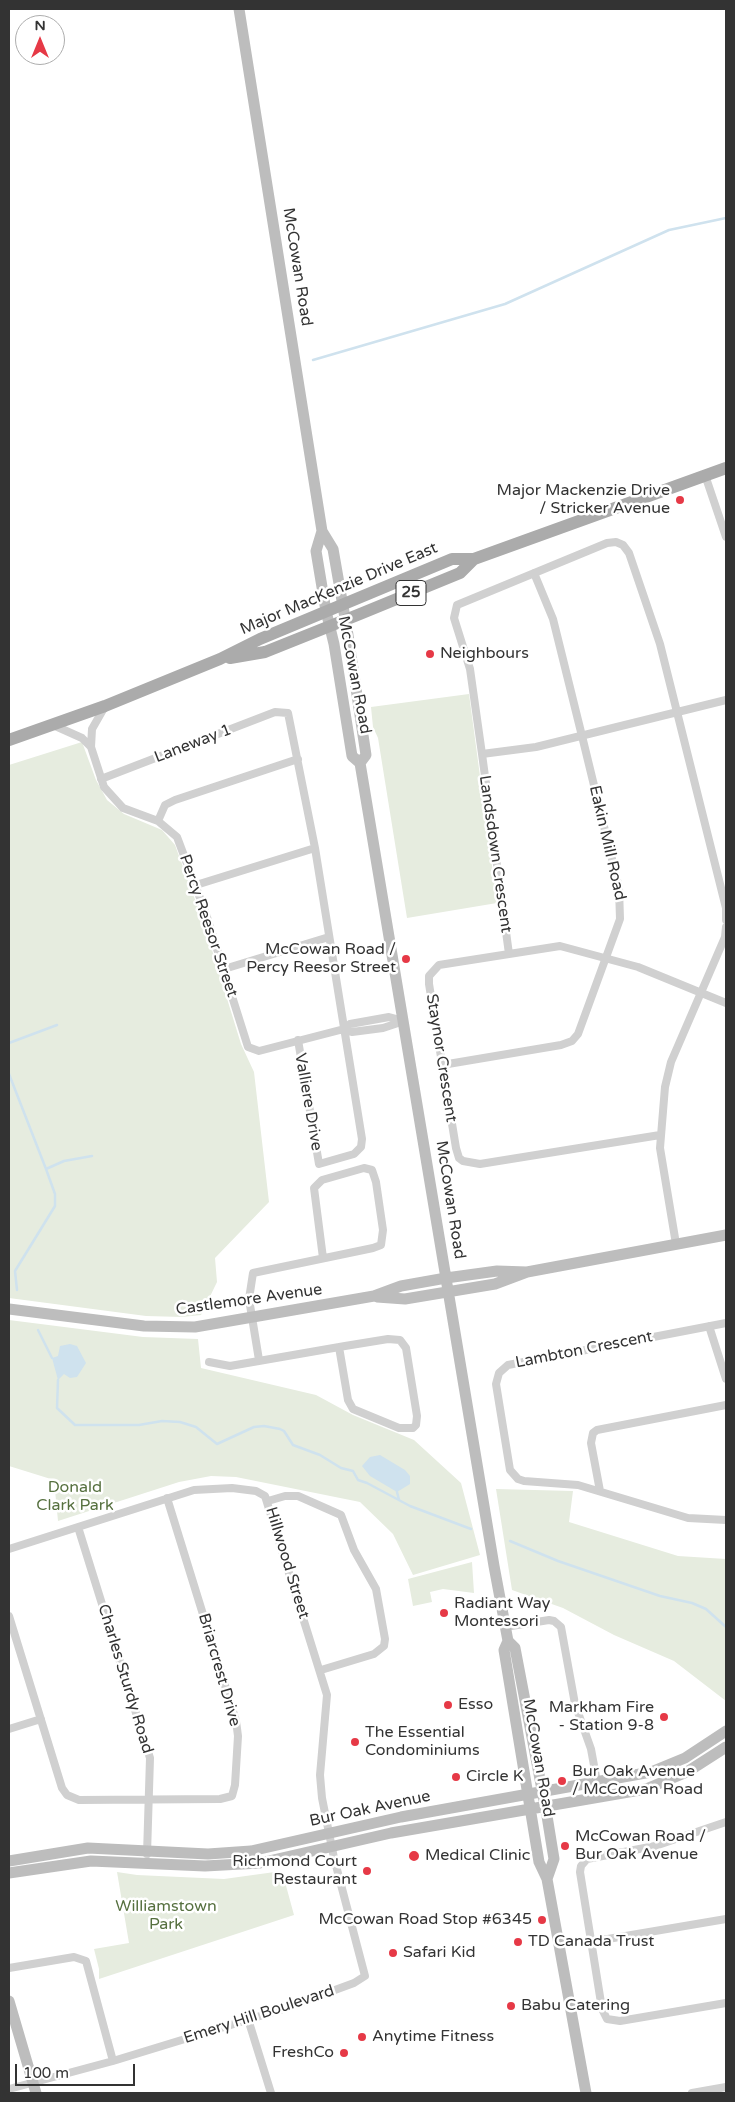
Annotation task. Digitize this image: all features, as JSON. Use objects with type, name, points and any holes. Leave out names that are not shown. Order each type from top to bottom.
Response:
[{"type":"main road","name":"McCowan Road","points":[[239,9],[322,531],[333,549],[345,620],[366,754],[360,763]]},
{"type":"main road","name":"Major MacKenzie Drive East","points":[[9,740],[105,706],[220,660],[260,638],[452,559],[474,559],[726,468]]},
{"type":"main road","name":"McCowan Road","points":[[322,531],[316,551],[326,611],[334,644],[352,756],[360,763],[505,1627],[508,1641],[515,1648],[545,1807],[554,1859],[548,1879]]},
{"type":"main road","name":"Major MacKenzie Drive East","points":[[220,660],[265,652],[460,574],[474,559]]},
{"type":"main road","name":"Castlemore Avenue","points":[[374,1296],[405,1299],[450,1292],[498,1283],[527,1272],[726,1235]]},
{"type":"main road","name":"Castlemore Avenue","points":[[9,1309],[131,1325],[176,1328],[205,1326],[374,1296],[401,1286],[446,1278],[497,1271],[527,1272]]},
{"type":"main road","name":"McCowan Road","points":[[508,1641],[504,1650],[539,1862],[548,1879],[586,2093]]},
{"type":"main road","name":"Bur Oak Avenue","points":[[9,1861],[73,1849],[208,1854],[242,1852],[401,1817],[664,1768],[698,1750],[726,1731]]},
{"type":"main road","name":"Bur Oak Avenue","points":[[9,1873],[74,1862],[106,1861],[237,1866],[412,1829],[650,1788],[687,1772],[726,1747]]},
{"type":"main road","points":[[9,2000],[34,2088]]},
{"type":"street","points":[[705,475],[726,537]]},
{"type":"street","name":"Landsdown Crescent","points":[[509,954],[470,669],[454,614],[457,606],[461,603],[607,543],[616,542],[622,545],[629,553],[660,644],[726,908],[726,920]]},
{"type":"street","name":"Eakin Mill Road","points":[[442,1065],[561,1045],[572,1041],[578,1034],[620,919],[621,896],[582,736],[552,619],[534,573]]},
{"type":"street","points":[[677,712],[726,700]]},
{"type":"street","name":"Percy Reesor Street","points":[[105,706],[92,729],[91,747],[101,779],[108,793],[123,808],[158,821],[177,838],[196,885],[248,1047],[259,1051],[344,1029],[350,1024],[389,1017],[404,1020]]},
{"type":"street","name":"Laneway 1","points":[[101,779],[275,712],[285,712],[290,717],[298,759]]},
{"type":"street","name":"Landsdown Crescent","points":[[482,754],[536,747],[677,712]]},
{"type":"street","points":[[53,725],[82,738],[91,747]]},
{"type":"street","points":[[158,821],[165,805],[175,800],[298,759],[315,848],[344,1029]]},
{"type":"street","points":[[196,885],[315,848]]},
{"type":"street","points":[[676,1244],[664,1178],[660,1134],[665,1087],[671,1062],[725,937],[726,927]]},
{"type":"street","points":[[224,969],[329,937]]},
{"type":"street","name":"Staynor Crescent","points":[[660,1134],[480,1164],[466,1163],[459,1158],[428,984],[433,970],[439,965],[560,946],[646,970],[726,1003]]},
{"type":"street","name":"Valliere Drive","points":[[298,1040],[319,1164],[354,1154],[362,1143],[344,1029]]},
{"type":"street","points":[[259,1360],[249,1294],[253,1273],[323,1258],[381,1245],[383,1230],[376,1182],[372,1170],[364,1168],[331,1178],[319,1182],[314,1188],[323,1258]]},
{"type":"street","name":"Lambton Crescent","points":[[726,1323],[508,1365],[499,1373],[496,1384],[510,1470],[513,1475],[524,1481],[570,1484],[688,1518],[726,1520]]},
{"type":"street","points":[[709,1326],[726,1379]]},
{"type":"street","points":[[209,1362],[230,1366],[259,1360],[394,1338],[404,1344],[417,1416],[416,1425],[413,1428],[408,1430],[399,1428],[353,1409],[348,1400],[339,1347]]},
{"type":"street","points":[[600,1492],[591,1443],[597,1430],[726,1405]]},
{"type":"street","name":"Hillwood Street","points":[[9,1549],[194,1490],[232,1488],[256,1491],[265,1496],[321,1670],[328,1703],[320,1765],[320,1788],[329,1834]]},
{"type":"street","points":[[268,1501],[285,1496],[298,1496],[342,1515],[356,1554],[376,1589],[385,1640],[384,1646],[374,1654],[321,1670]]},
{"type":"street","name":"Briarcrest Drive","points":[[150,1799],[220,1799],[232,1796],[235,1785],[238,1736],[233,1710],[167,1498]]},
{"type":"street","name":"Charles Sturdy Road","points":[[78,1527],[150,1758],[147,1863]]},
{"type":"street","points":[[9,1616],[62,1788],[67,1795],[79,1800],[150,1799]]},
{"type":"street","points":[[505,1627],[549,1620],[561,1627],[575,1704],[591,1749],[597,1782]]},
{"type":"street","points":[[9,1729],[41,1719]]},
{"type":"street","points":[[726,1822],[656,1846],[588,1859],[581,1866],[580,1872],[602,2009],[607,2019],[620,2021],[726,2003]]},
{"type":"street","name":"Emery Hill Boulevard","points":[[9,2089],[34,2088],[248,2019],[354,1983],[365,1976],[329,1834]]},
{"type":"street","points":[[590,1942],[726,1919]]},
{"type":"street","points":[[9,1968],[74,1957],[86,1960],[114,2061]]},
{"type":"street","points":[[248,2019],[269,2093]]},
{"type":"street","points":[[692,2093],[726,2087]]},
{"type":"green space","points":[[469,694],[497,903],[407,918],[378,738],[373,727],[371,707]]},
{"type":"green space","points":[[82,742],[96,780],[107,800],[124,814],[162,830],[175,845],[204,924],[241,1044],[254,1072],[269,1202],[215,1258],[217,1282],[201,1315],[182,1317],[146,1316],[9,1298],[9,765]]},
{"type":"green space","name":"Donald Clark Park","points":[[9,1320],[143,1337],[198,1339],[201,1368],[316,1395],[353,1415],[414,1440],[461,1483],[480,1555],[413,1575],[393,1534],[360,1502],[236,1477],[211,1476],[179,1482],[58,1521],[54,1480],[9,1466]]},
{"type":"green space","points":[[496,1489],[573,1491],[569,1522],[678,1556],[726,1559],[726,1701],[674,1661],[614,1635],[563,1608],[512,1590]]},
{"type":"green space","points":[[472,1562],[474,1593],[443,1589],[430,1592],[432,1602],[413,1606],[408,1579]]},
{"type":"green space","name":"Williamstown Park","points":[[282,1871],[294,1915],[99,1979],[99,1969],[94,1949],[129,1943],[117,1872],[137,1875],[224,1879]]},
{"type":"water","points":[[70,1344],[77,1346],[86,1363],[77,1377],[70,1378],[64,1374],[58,1380],[52,1358],[58,1356],[60,1346]]},
{"type":"water","points":[[380,1455],[405,1470],[410,1476],[410,1484],[397,1492],[370,1476],[362,1466],[370,1457]]},
{"type":"waterway","points":[[313,360],[505,304],[669,230],[726,218]]},
{"type":"waterway","points":[[9,1043],[57,1025]]},
{"type":"waterway","points":[[9,1074],[55,1194],[55,1206],[15,1271],[17,1290]]},
{"type":"waterway","points":[[46,1169],[64,1161],[92,1156]]},
{"type":"waterway","points":[[38,1330],[52,1358]]},
{"type":"waterway","points":[[58,1380],[57,1408],[75,1425],[139,1425],[162,1421],[180,1422],[196,1427],[217,1444],[254,1427],[264,1426],[280,1429],[284,1431],[293,1445],[320,1455],[341,1468],[353,1471],[358,1480],[410,1506],[471,1529]]},
{"type":"waterway","points":[[397,1492],[399,1500]]},
{"type":"waterway","points":[[510,1541],[558,1561],[660,1596],[692,1603],[706,1609],[726,1627]]},
{"type":"place","name":"Major Mackenzie Drive / Stricker Avenue","points":[[680,500]]},
{"type":"place","name":"Neighbours","points":[[430,654]]},
{"type":"place","name":"McCowan Road / Percy Reesor Street","points":[[406,959]]},
{"type":"place","name":"Radiant Way Montessori","points":[[444,1613]]},
{"type":"place","name":"Esso","points":[[448,1705]]},
{"type":"place","name":"Markham Fire - Station 9-8","points":[[664,1717]]},
{"type":"place","name":"The Essential Condominiums","points":[[355,1742]]},
{"type":"place","name":"Circle K","points":[[456,1777]]},
{"type":"place","name":"Bur Oak Avenue / McCowan Road","points":[[562,1781]]},
{"type":"place","name":"McCowan Road / Bur Oak Avenue","points":[[565,1846]]},
{"type":"place","name":"Medical Clinic","points":[[414,1856]]},
{"type":"place","name":"Richmond Court Restaurant","points":[[367,1871]]},
{"type":"place","name":"McCowan Road Stop #6345","points":[[542,1920]]},
{"type":"place","name":"TD Canada Trust","points":[[518,1942]]},
{"type":"place","name":"Safari Kid","points":[[393,1953]]},
{"type":"place","name":"Babu Catering","points":[[511,2006]]},
{"type":"place","name":"Anytime Fitness","points":[[362,2037]]},
{"type":"place","name":"FreshCo","points":[[344,2053]]}]
